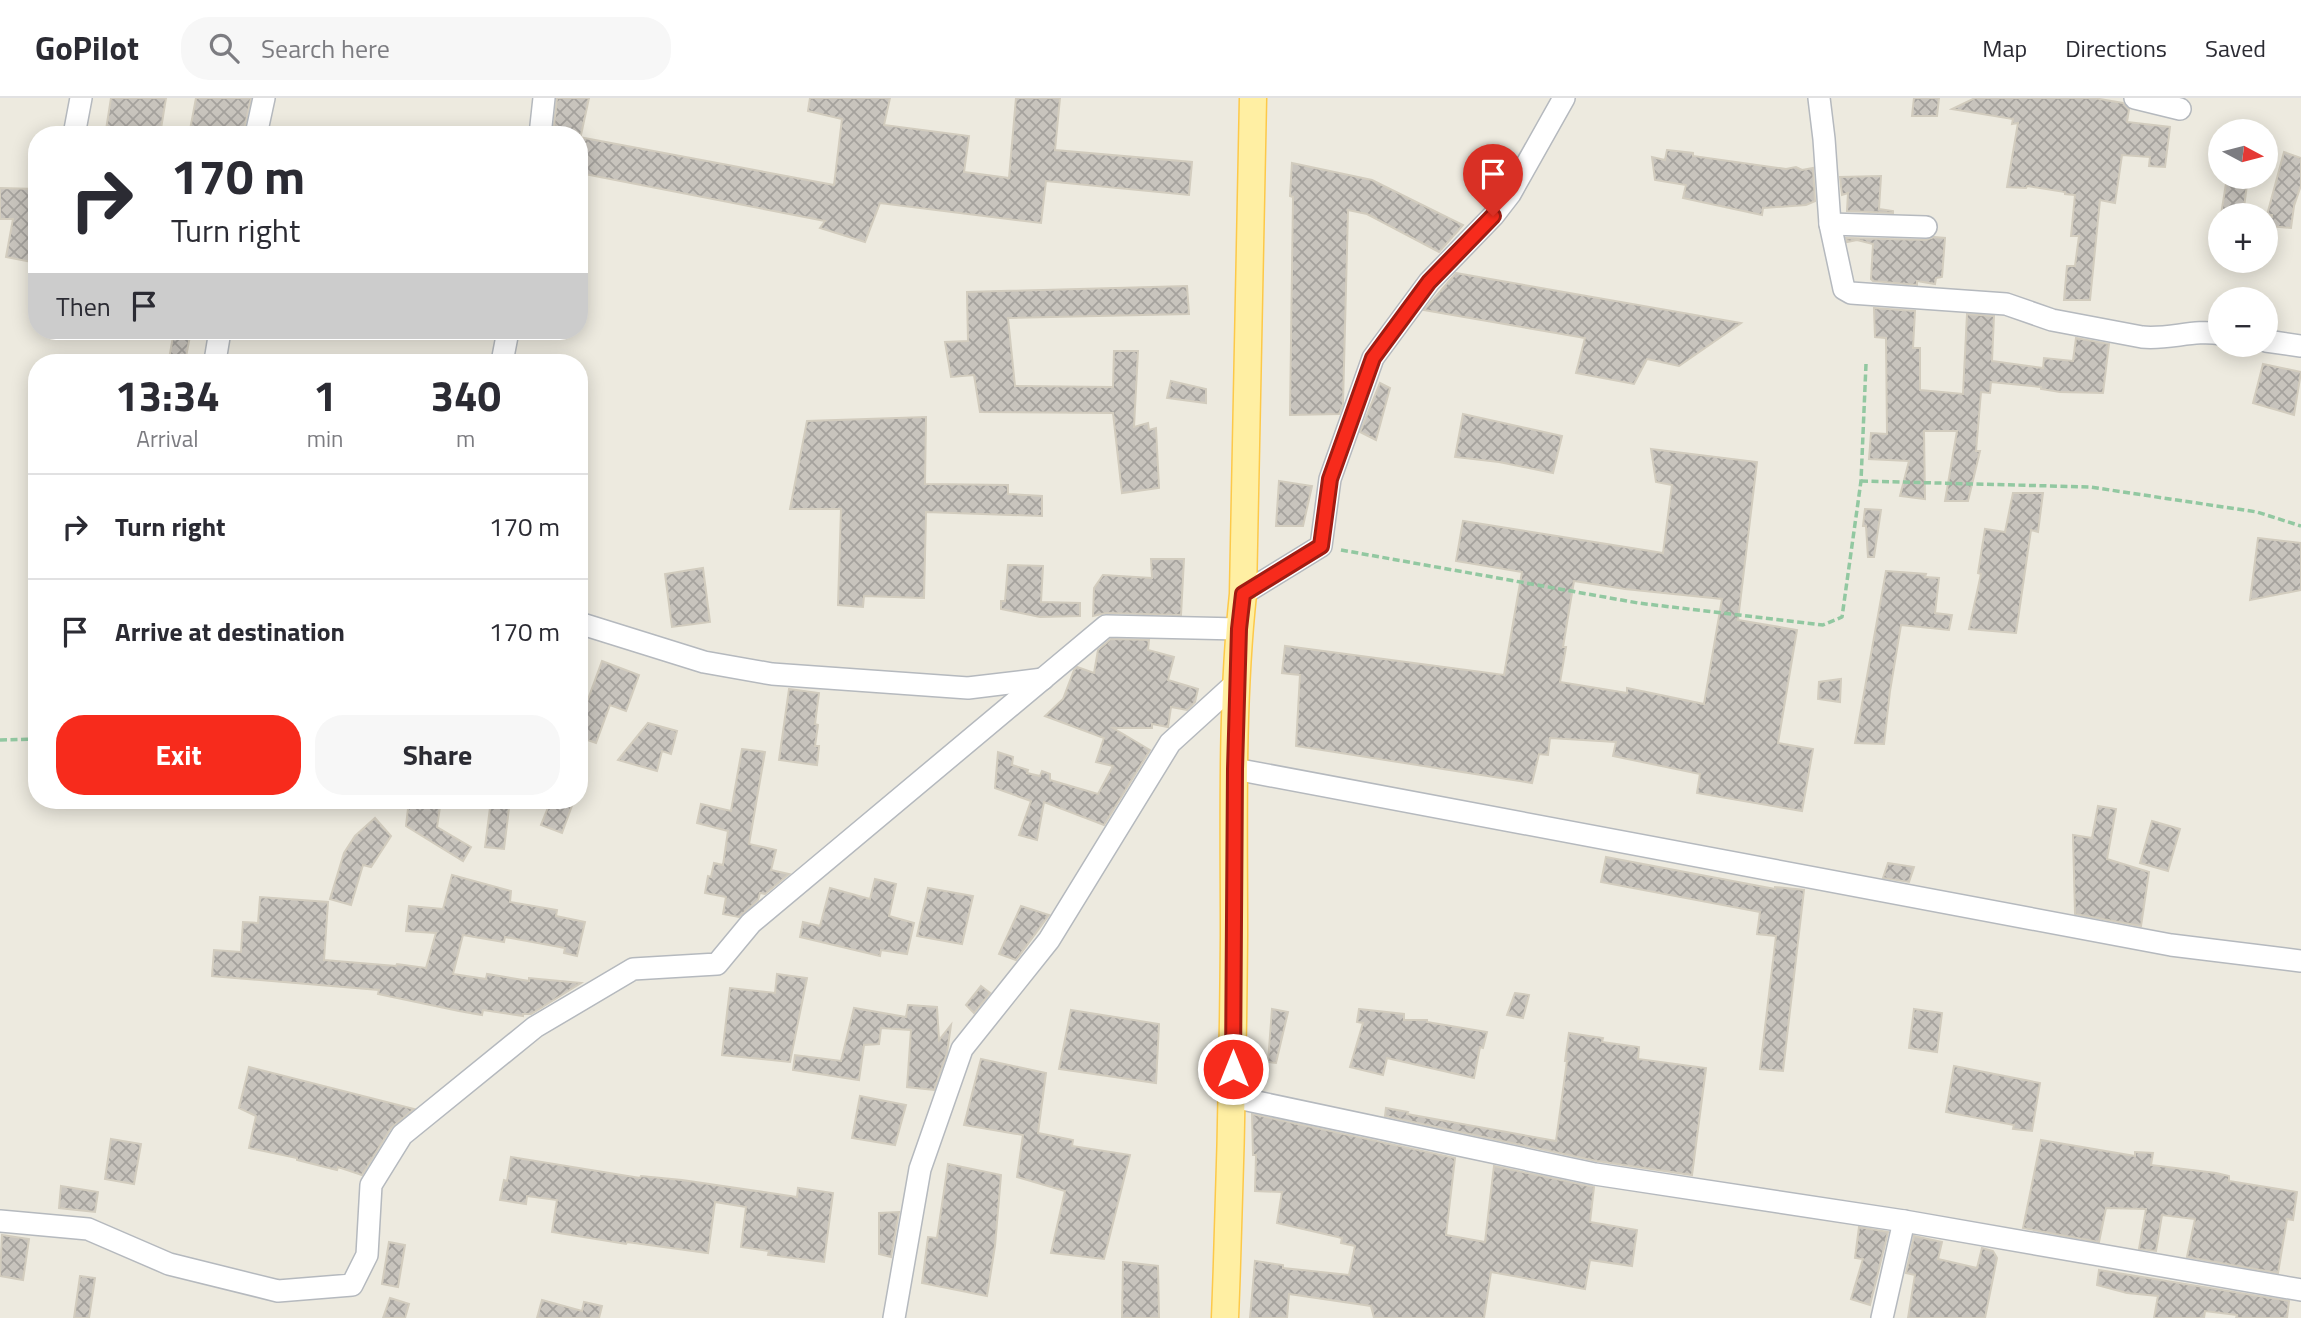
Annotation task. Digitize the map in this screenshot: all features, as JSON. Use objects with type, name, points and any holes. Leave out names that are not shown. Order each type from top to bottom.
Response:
[{"type":"main road","points":[[1225,1318],[1233,1097],[1237,682],[1243,594],[1254,98]]},
{"type":"street","points":[[76,126],[81,98]]},
{"type":"street","points":[[258,126],[264,98]]},
{"type":"street","points":[[541,126],[544,98]]},
{"type":"street","points":[[1243,594],[1321,546],[1330,479],[1373,358],[1429,282],[1493,216],[1510,194],[1564,98]]},
{"type":"street","points":[[1819,98],[1830,224],[1844,289],[1851,293],[2006,304],[2052,320],[2143,337],[2208,331]]},
{"type":"street","points":[[2135,98],[2180,109]]},
{"type":"street","points":[[1830,224],[1926,227]]},
{"type":"street","points":[[2278,343],[2301,346]]},
{"type":"street","points":[[588,626],[704,662],[772,674],[968,688],[1043,679]]},
{"type":"street","points":[[0,1221],[88,1230],[169,1264],[278,1291],[352,1285],[367,1255],[371,1185],[402,1135],[535,1027],[634,969],[717,964],[751,923],[1106,626],[1239,629]]},
{"type":"street","points":[[894,1318],[920,1169],[962,1049],[1049,940],[1170,743],[1237,682]]},
{"type":"street","points":[[1235,769],[2171,944],[2301,961]]},
{"type":"street","points":[[1233,1097],[1595,1174],[1904,1221],[2301,1290]]},
{"type":"street","points":[[1882,1318],[1904,1221]]},
{"type":"path","points":[[1321,546],[1638,603],[1823,625],[1842,617],[1861,481],[1866,364]]},
{"type":"path","points":[[1861,481],[2090,487],[2257,512],[2301,526]]},
{"type":"path","points":[[0,740],[28,739]]},
{"type":"building","points":[[111,98],[166,98],[161,126],[107,126]]},
{"type":"building","points":[[196,98],[251,98],[245,126],[191,126]]},
{"type":"building","points":[[557,98],[589,98],[583,126],[554,126]]},
{"type":"building","points":[[810,98],[890,98],[884,125],[969,136],[964,172],[1009,178],[1016,98],[1060,98],[1055,150],[1192,162],[1189,195],[1046,181],[1041,223],[880,203],[865,242],[820,228],[825,221],[588,175],[588,139],[834,185],[842,119],[808,111]]},
{"type":"building","points":[[1914,98],[1939,98],[1937,116],[1912,116]]},
{"type":"building","points":[[1975,98],[2094,98],[2123,103],[2129,109],[2127,122],[2170,127],[2165,167],[2149,166],[2150,157],[2122,155],[2115,203],[2100,200],[2090,300],[2064,300],[2067,266],[2075,266],[2079,236],[2071,236],[2075,195],[2027,186],[2007,187],[2018,123],[2012,124],[2013,119],[1952,109]]},
{"type":"building","points":[[1667,150],[1786,169],[1813,168],[1815,201],[1806,205],[1763,208],[1762,215],[1683,198],[1686,185],[1655,180],[1652,157],[1665,160]]},
{"type":"building","points":[[2284,152],[2301,158],[2301,185],[2291,228],[2278,227],[2278,203],[2270,203],[2274,189],[2278,189],[2278,174]]},
{"type":"building","points":[[1292,163],[1372,180],[1463,225],[1439,252],[1367,214],[1348,210],[1343,404],[1339,414],[1290,415]]},
{"type":"building","points":[[1881,176],[1879,209],[1893,213],[1847,211],[1848,193],[1842,195],[1840,177]]},
{"type":"building","points":[[0,188],[28,189],[28,261],[6,257],[13,219],[0,219]]},
{"type":"building","points":[[2225,189],[2246,189],[2245,203],[2223,203]]},
{"type":"building","points":[[1934,237],[1945,238],[1942,277],[1936,278],[1935,284],[1917,281],[1917,285],[1873,281],[1873,244],[1857,240],[1847,242],[1846,238],[1926,240]]},
{"type":"building","points":[[1456,273],[1741,323],[1679,366],[1647,359],[1634,384],[1576,373],[1585,338],[1424,310]]},
{"type":"building","points":[[1187,286],[1189,314],[1008,318],[1015,386],[1113,387],[1114,351],[1138,351],[1134,427],[1148,423],[1149,430],[1156,428],[1159,488],[1122,493],[1113,413],[980,412],[974,375],[951,377],[945,342],[968,341],[967,292]]},
{"type":"building","points":[[1874,308],[1915,311],[1913,348],[1920,348],[1920,390],[1963,394],[1967,314],[1994,316],[1992,361],[2043,368],[2044,358],[2073,361],[2076,338],[2109,344],[2103,393],[2060,392],[2041,387],[1991,382],[1990,393],[1981,392],[1976,451],[1980,451],[1968,501],[1945,501],[1957,431],[1924,431],[1925,499],[1900,496],[1909,461],[1869,459],[1871,433],[1887,434],[1886,338],[1875,337]]},
{"type":"building","points":[[172,340],[189,340],[187,354],[170,354]]},
{"type":"building","points":[[2263,364],[2301,372],[2294,415],[2253,403]]},
{"type":"building","points":[[1171,381],[1206,389],[1206,403],[1167,398]]},
{"type":"building","points":[[1380,383],[1390,388],[1376,440],[1360,432]]},
{"type":"building","points":[[1463,414],[1562,436],[1553,473],[1499,462],[1455,457]]},
{"type":"building","points":[[926,417],[925,484],[1008,485],[1008,494],[1042,496],[1042,516],[926,512],[924,598],[864,596],[863,607],[838,605],[841,509],[790,509],[807,421]]},
{"type":"building","points":[[1651,449],[1757,462],[1738,620],[1797,630],[1778,743],[1813,749],[1802,811],[1697,793],[1700,774],[1613,756],[1616,742],[1550,738],[1548,755],[1539,754],[1532,783],[1296,746],[1300,675],[1282,673],[1285,646],[1504,675],[1522,572],[1456,561],[1463,521],[1663,553],[1672,485],[1656,482]],"holes":[[[1574,581],[1722,599],[1704,704],[1627,688],[1627,693],[1560,682]]]},
{"type":"building","points":[[1279,481],[1312,486],[1303,526],[1276,526]]},
{"type":"building","points":[[2013,493],[2043,493],[2038,532],[2031,530],[2016,633],[1969,629],[1981,574],[1978,573],[1985,529],[2005,532]]},
{"type":"building","points":[[1865,509],[1881,510],[1874,557],[1868,557],[1866,526],[1863,526]]},
{"type":"building","points":[[2258,538],[2301,543],[2301,590],[2250,600]]},
{"type":"building","points":[[1151,559],[1184,559],[1181,615],[1106,613],[1093,616],[1094,588],[1103,575],[1152,578]]},
{"type":"building","points":[[1008,565],[1043,566],[1041,602],[1080,603],[1080,616],[1040,617],[1001,609],[1001,601],[1005,601]]},
{"type":"building","points":[[703,568],[710,622],[672,627],[665,574]]},
{"type":"building","points":[[1886,571],[1926,574],[1925,577],[1939,578],[1935,613],[1952,615],[1949,630],[1901,625],[1884,744],[1855,743]]},
{"type":"building","points":[[1111,639],[1149,640],[1148,650],[1174,657],[1168,680],[1198,689],[1195,702],[1187,710],[1171,707],[1168,727],[1152,724],[1152,728],[1113,728],[1150,750],[1104,825],[1044,802],[1037,840],[1019,835],[1031,801],[995,788],[998,752],[1013,757],[1012,765],[1028,770],[1027,773],[1040,776],[1042,771],[1050,774],[1050,780],[1098,794],[1113,766],[1096,762],[1104,738],[1045,716],[1063,699],[1077,667],[1094,673],[1098,650]]},
{"type":"building","points":[[602,661],[639,675],[626,711],[610,705],[596,743],[588,740],[588,699]]},
{"type":"building","points":[[1841,679],[1840,702],[1818,699],[1819,682]]},
{"type":"building","points":[[789,689],[819,693],[815,724],[818,725],[815,746],[819,746],[817,765],[779,760]]},
{"type":"building","points":[[648,723],[677,731],[671,754],[662,751],[657,771],[618,760]]},
{"type":"building","points":[[742,749],[765,752],[749,844],[776,850],[771,870],[789,874],[765,894],[760,893],[758,900],[739,917],[723,914],[726,897],[705,893],[714,863],[723,865],[728,831],[697,823],[701,804],[731,811]]},
{"type":"building","points":[[2098,806],[2116,809],[2107,859],[2149,872],[2141,926],[2075,914],[2073,835],[2092,838]]},
{"type":"building","points":[[408,809],[440,809],[437,827],[471,847],[463,861],[406,826]]},
{"type":"building","points":[[490,809],[509,809],[504,849],[485,847]]},
{"type":"building","points":[[547,809],[571,809],[562,833],[541,825]]},
{"type":"building","points":[[375,818],[391,836],[371,867],[363,865],[351,905],[330,899],[344,853],[355,836]]},
{"type":"building","points":[[2152,821],[2180,829],[2168,871],[2140,863]]},
{"type":"building","points":[[1606,857],[1775,889],[1804,890],[1783,1071],[1760,1069],[1776,936],[1757,934],[1760,912],[1601,882]]},
{"type":"building","points":[[1888,863],[1914,867],[1909,882],[1883,878]]},
{"type":"building","points":[[452,875],[511,891],[510,902],[557,910],[556,916],[585,922],[577,956],[564,953],[565,948],[505,937],[504,942],[463,935],[453,974],[486,979],[487,974],[529,981],[529,978],[581,983],[531,1014],[523,1016],[483,1010],[482,1015],[459,1011],[378,994],[379,990],[212,976],[214,950],[241,952],[243,922],[258,923],[260,897],[328,902],[324,960],[426,968],[436,933],[406,931],[409,906],[443,909]]},
{"type":"building","points":[[875,879],[896,884],[889,916],[914,923],[907,954],[881,950],[880,956],[800,937],[803,922],[820,926],[830,888],[870,899]]},
{"type":"building","points":[[928,888],[973,896],[962,944],[917,936]]},
{"type":"building","points":[[1021,906],[1049,915],[1016,960],[999,954]]},
{"type":"building","points":[[777,974],[807,978],[790,1062],[722,1055],[730,988],[775,993]]},
{"type":"building","points":[[981,986],[990,993],[974,1013],[966,1005]]},
{"type":"building","points":[[1515,993],[1529,995],[1523,1018],[1507,1015]]},
{"type":"building","points":[[908,1005],[937,1007],[939,1040],[951,1025],[947,1053],[934,1090],[907,1087],[911,1030],[881,1028],[879,1044],[864,1045],[859,1080],[793,1070],[795,1055],[841,1061],[854,1008],[906,1017]]},
{"type":"building","points":[[1272,1009],[1288,1012],[1276,1063],[1268,1062]]},
{"type":"building","points":[[1359,1009],[1404,1014],[1404,1020],[1427,1020],[1487,1032],[1483,1048],[1480,1047],[1474,1078],[1387,1058],[1383,1075],[1350,1067],[1363,1023],[1357,1022]]},
{"type":"building","points":[[1914,1009],[1942,1013],[1937,1052],[1909,1048]]},
{"type":"building","points":[[1071,1010],[1159,1024],[1156,1083],[1059,1069]]},
{"type":"building","points":[[1569,1033],[1603,1038],[1602,1042],[1639,1047],[1638,1059],[1706,1068],[1692,1175],[1597,1161],[1385,1116],[1386,1108],[1556,1141]]},
{"type":"building","points":[[981,1059],[1046,1073],[1038,1133],[1073,1140],[1072,1146],[1130,1155],[1104,1259],[1051,1253],[1065,1191],[1017,1177],[1023,1135],[964,1125]]},
{"type":"building","points":[[1954,1066],[2040,1083],[2032,1131],[2013,1129],[2014,1125],[1946,1112]]},
{"type":"building","points":[[249,1067],[414,1109],[391,1128],[362,1175],[338,1167],[337,1170],[249,1148],[256,1116],[239,1108]]},
{"type":"building","points":[[860,1096],[906,1105],[895,1145],[852,1138]]},
{"type":"building","points":[[1252,1114],[1455,1158],[1446,1235],[1485,1242],[1494,1166],[1594,1187],[1590,1222],[1637,1230],[1632,1266],[1590,1260],[1585,1289],[1491,1272],[1484,1318],[1374,1318],[1371,1306],[1289,1294],[1287,1318],[1250,1318],[1255,1261],[1283,1265],[1283,1268],[1349,1275],[1355,1246],[1341,1243],[1342,1238],[1277,1223],[1282,1192],[1255,1191],[1256,1155],[1253,1155]]},
{"type":"building","points":[[111,1139],[141,1144],[134,1184],[105,1179]]},
{"type":"building","points":[[2041,1140],[2135,1156],[2135,1152],[2153,1153],[2151,1165],[2216,1173],[2229,1176],[2229,1181],[2297,1192],[2293,1220],[2287,1219],[2278,1273],[2187,1257],[2195,1219],[2162,1215],[2156,1251],[2139,1249],[2146,1209],[2106,1208],[2099,1242],[2023,1228]]},
{"type":"building","points":[[511,1157],[640,1178],[682,1180],[797,1197],[798,1188],[833,1193],[824,1262],[768,1255],[769,1251],[741,1247],[746,1207],[715,1202],[708,1253],[552,1232],[557,1200],[527,1196],[526,1204],[500,1200]]},
{"type":"building","points":[[948,1164],[1001,1175],[995,1246],[987,1296],[922,1283],[928,1237],[937,1238]]},
{"type":"building","points":[[61,1186],[98,1192],[95,1212],[59,1208]]},
{"type":"building","points":[[899,1212],[891,1257],[879,1254],[879,1213]]},
{"type":"building","points":[[1859,1227],[1888,1232],[1870,1305],[1851,1299],[1863,1259],[1855,1258]]},
{"type":"building","points":[[2,1235],[29,1239],[23,1280],[0,1276]]},
{"type":"building","points":[[1914,1236],[1942,1242],[1938,1259],[1977,1268],[1982,1248],[1993,1251],[1997,1258],[1985,1318],[1908,1318],[1915,1275],[1906,1273]]},
{"type":"building","points":[[389,1242],[405,1245],[398,1287],[382,1284]]},
{"type":"building","points":[[1123,1262],[1158,1266],[1159,1318],[1122,1318]]},
{"type":"building","points":[[2099,1270],[2289,1301],[2287,1318],[2236,1318],[2237,1315],[2205,1311],[2204,1318],[2154,1318],[2158,1296],[2127,1293],[2097,1285]]},
{"type":"building","points":[[80,1276],[95,1278],[89,1318],[74,1318]]},
{"type":"building","points":[[390,1298],[409,1304],[405,1318],[383,1318]]},
{"type":"building","points":[[542,1300],[582,1311],[584,1302],[602,1306],[599,1318],[537,1318]]},
{"type":"route","points":[[1233,1069],[1235,769],[1239,629],[1243,594],[1321,546],[1330,479],[1373,358],[1429,282],[1493,216]]}]
